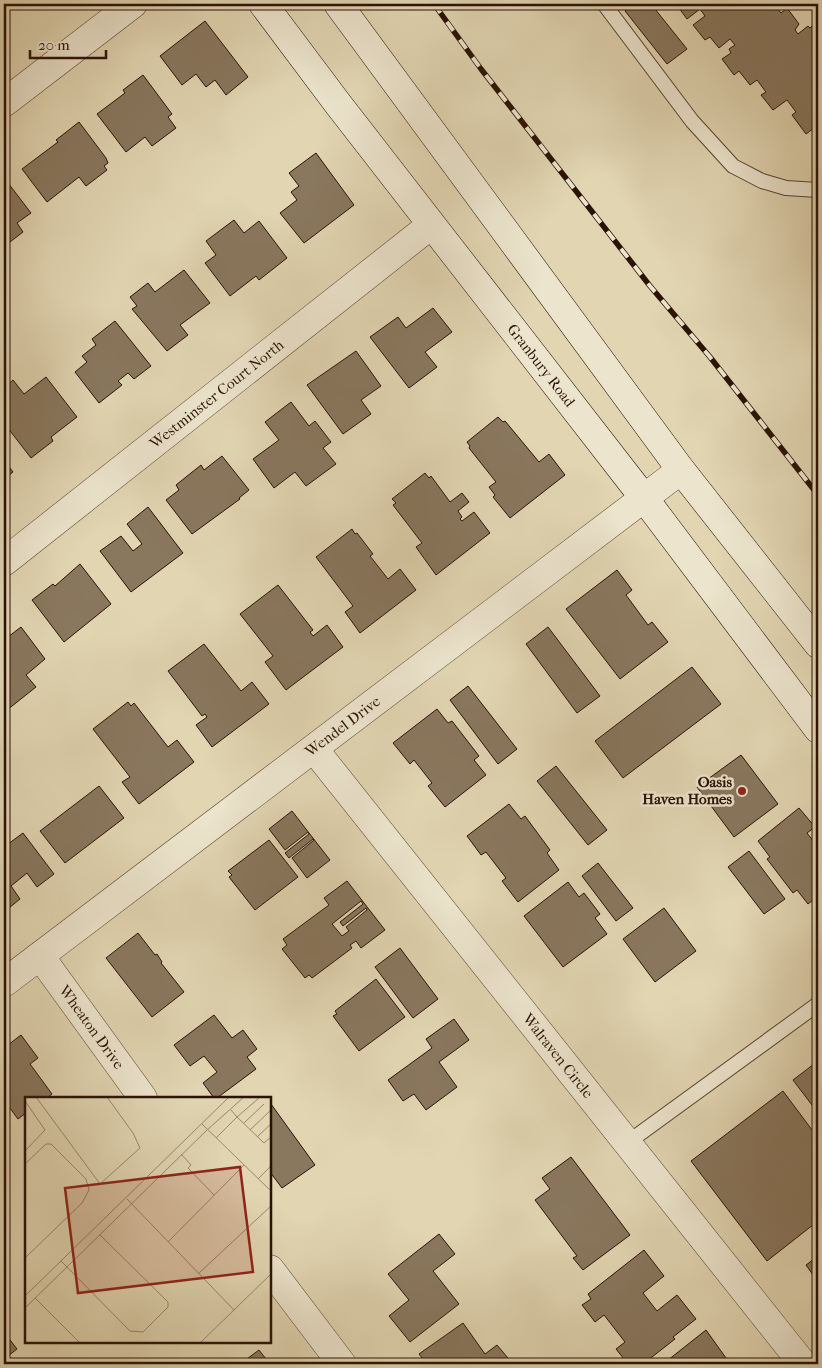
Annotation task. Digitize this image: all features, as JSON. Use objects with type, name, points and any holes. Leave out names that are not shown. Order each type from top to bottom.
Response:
[{"type":"street","points":[[4,102],[134,4]]},
{"type":"street","name":"Granbury Road","points":[[263,4],[338,104],[644,498],[818,729]]},
{"type":"street","points":[[338,4],[681,470],[818,644]]},
{"type":"street","name":"Westminster Court North","points":[[4,562],[431,224]]},
{"type":"street","name":"Wendel Drive","points":[[4,983],[681,470]]},
{"type":"street","name":"Walraven Circle","points":[[314,749],[803,1364]]},
{"type":"street","name":"Wheaton Drive","points":[[40,956],[142,1097]]},
{"type":"street","points":[[271,1270],[342,1364]]},
{"type":"lane","points":[[604,4],[692,121],[734,166],[762,181],[786,188],[818,190]]},
{"type":"lane","points":[[627,1143],[818,1004]]},
{"type":"building","points":[[4,4],[17,4],[4,14]]},
{"type":"building","points":[[634,4],[651,4],[687,49],[667,64],[625,11]]},
{"type":"building","points":[[676,4],[774,4],[781,13],[787,8],[799,24],[795,30],[798,34],[808,26],[810,28],[812,26],[818,34],[818,134],[814,128],[806,134],[792,115],[796,112],[787,100],[773,110],[761,95],[766,92],[757,80],[750,85],[739,71],[734,75],[722,59],[731,53],[729,49],[735,45],[730,39],[719,48],[710,37],[705,40],[693,25],[705,16],[700,9],[687,19]]},
{"type":"building","points":[[205,21],[248,77],[226,95],[215,80],[206,87],[196,74],[182,85],[160,56]]},
{"type":"building","points":[[143,75],[172,114],[168,117],[176,128],[152,146],[145,137],[126,152],[97,114],[125,93],[123,90]]},
{"type":"building","points":[[79,122],[106,158],[108,163],[104,166],[107,170],[86,186],[79,177],[47,202],[22,169],[58,142],[56,140]]},
{"type":"building","points":[[316,153],[354,205],[304,243],[280,213],[297,200],[291,192],[299,186],[289,173]]},
{"type":"building","points":[[4,180],[31,213],[17,223],[23,232],[6,245],[9,249],[4,252]]},
{"type":"building","points":[[234,220],[244,233],[259,221],[287,258],[259,280],[256,276],[230,296],[205,263],[216,255],[206,241]]},
{"type":"building","points":[[184,270],[210,303],[180,325],[188,335],[167,351],[132,309],[137,306],[130,297],[148,283],[155,292]]},
{"type":"building","points":[[433,308],[452,332],[425,352],[437,367],[409,388],[370,337],[398,317],[406,328]]},
{"type":"building","points":[[115,321],[151,366],[134,379],[128,373],[118,381],[122,385],[99,403],[75,372],[87,362],[82,356],[96,345],[92,339]]},
{"type":"building","points":[[356,351],[381,386],[361,400],[371,414],[343,434],[307,385]]},
{"type":"building","points":[[46,377],[77,417],[51,437],[53,441],[31,458],[4,423],[4,388],[13,380],[24,394]]},
{"type":"building","points":[[291,402],[309,426],[315,421],[331,442],[323,448],[336,464],[306,486],[295,472],[274,488],[253,459],[279,440],[265,422]]},
{"type":"building","points":[[498,417],[503,422],[505,421],[539,462],[549,454],[565,475],[510,518],[493,497],[495,495],[489,487],[496,482],[469,448],[470,446],[467,442]]},
{"type":"building","points":[[222,456],[249,490],[240,499],[192,534],[166,500],[179,490],[176,485],[201,465],[204,470]]},
{"type":"building","points":[[4,460],[13,472],[4,479]]},
{"type":"building","points":[[425,473],[429,478],[431,476],[450,502],[462,493],[469,502],[458,511],[462,517],[460,519],[462,521],[474,512],[490,533],[436,575],[416,547],[422,543],[393,505],[396,503],[392,499]]},
{"type":"building","points":[[148,507],[183,553],[131,592],[100,551],[121,536],[133,551],[142,544],[127,524]]},
{"type":"building","points":[[352,529],[373,554],[370,556],[388,579],[400,569],[416,590],[360,633],[345,612],[353,606],[316,557]]},
{"type":"building","points":[[80,564],[111,604],[64,642],[32,600],[53,584],[55,586]]},
{"type":"building","points":[[617,570],[632,590],[626,595],[648,625],[652,622],[668,642],[620,679],[566,609]]},
{"type":"building","points":[[278,585],[313,630],[310,632],[313,636],[327,625],[343,647],[286,690],[265,662],[273,656],[240,614]]},
{"type":"building","points":[[21,627],[45,659],[26,675],[36,687],[7,710],[4,706],[4,640]]},
{"type":"building","points":[[548,627],[600,696],[577,713],[526,644]]},
{"type":"building","points":[[204,644],[241,691],[252,682],[269,704],[212,747],[196,725],[207,717],[205,714],[202,716],[168,671]]},
{"type":"building","points":[[692,667],[721,704],[623,778],[595,741]]},
{"type":"building","points":[[468,686],[517,749],[498,764],[450,700]]},
{"type":"building","points":[[128,702],[131,706],[134,703],[168,747],[177,740],[194,762],[139,804],[122,782],[130,777],[93,729]]},
{"type":"building","points":[[437,709],[448,723],[452,721],[479,756],[474,760],[486,775],[445,807],[428,786],[432,783],[414,760],[410,764],[393,743]]},
{"type":"building","points":[[741,755],[778,804],[734,837],[697,787]]},
{"type":"building","points":[[556,766],[607,830],[588,845],[537,781]]},
{"type":"building","points":[[99,786],[124,818],[65,863],[40,831]]},
{"type":"building","points":[[509,804],[521,819],[525,816],[550,850],[547,853],[559,870],[518,902],[502,881],[506,878],[486,852],[481,855],[467,836]]},
{"type":"building","points":[[799,808],[815,827],[807,833],[818,847],[818,896],[808,904],[797,890],[793,893],[767,859],[770,857],[758,841]]},
{"type":"building","points":[[292,811],[330,860],[307,878],[292,858],[314,840],[289,858],[285,853],[309,834],[308,832],[285,850],[269,829]]},
{"type":"building","points":[[23,833],[54,874],[37,887],[27,873],[11,886],[20,899],[4,912],[4,847]]},
{"type":"building","points":[[269,840],[298,877],[255,910],[229,877],[232,875],[228,871]]},
{"type":"building","points":[[749,851],[785,899],[764,914],[728,867]]},
{"type":"building","points":[[598,863],[633,908],[616,921],[582,876]]},
{"type":"building","points":[[347,881],[385,930],[361,948],[356,941],[350,945],[352,948],[312,978],[309,975],[305,978],[282,949],[287,945],[283,939],[329,905],[324,898]],"holes":[[[361,901],[363,904],[340,922],[343,926],[366,908],[367,910],[346,927],[349,931],[342,936],[332,924]]]},
{"type":"building","points":[[568,882],[579,897],[584,893],[600,914],[595,918],[607,934],[563,967],[524,916]]},
{"type":"building","points":[[664,908],[696,951],[655,982],[623,939]]},
{"type":"building","points":[[138,933],[155,955],[157,954],[161,963],[184,992],[152,1017],[106,958]]},
{"type":"building","points":[[400,948],[438,999],[413,1018],[375,967]]},
{"type":"building","points":[[376,979],[405,1017],[359,1051],[333,1016],[337,1014],[335,1011]]},
{"type":"building","points":[[214,1015],[232,1038],[243,1030],[257,1049],[247,1057],[256,1069],[218,1097],[213,1097],[203,1083],[217,1072],[204,1056],[190,1066],[174,1045]]},
{"type":"building","points":[[454,1019],[469,1040],[439,1062],[457,1087],[426,1110],[414,1094],[403,1101],[388,1080],[432,1048],[426,1039]]},
{"type":"building","points":[[21,1035],[38,1058],[30,1064],[52,1094],[48,1097],[25,1097],[25,1114],[18,1119],[4,1100],[4,1048]]},
{"type":"building","points":[[818,1061],[818,1113],[793,1080]]},
{"type":"building","points":[[783,1091],[818,1138],[818,1221],[767,1261],[691,1161]]},
{"type":"building","points":[[271,1104],[315,1165],[282,1188],[271,1173]]},
{"type":"building","points":[[571,1157],[630,1235],[583,1270],[573,1258],[577,1256],[535,1200],[550,1189],[542,1178]]},
{"type":"building","points":[[439,1234],[455,1254],[433,1271],[459,1304],[410,1342],[389,1316],[409,1300],[388,1274]]},
{"type":"building","points":[[644,1250],[664,1276],[643,1293],[657,1311],[677,1295],[696,1319],[673,1337],[675,1339],[643,1364],[639,1364],[636,1361],[628,1364],[616,1349],[625,1342],[604,1315],[595,1322],[582,1305],[591,1299],[588,1294]]},
{"type":"building","points":[[818,1256],[818,1282],[806,1265]]},
{"type":"building","points":[[463,1323],[485,1354],[497,1345],[513,1364],[427,1364],[419,1354]]},
{"type":"building","points":[[706,1330],[726,1358],[718,1364],[663,1364]]},
{"type":"building","points":[[4,1332],[17,1349],[4,1359]]},
{"type":"building","points":[[259,1350],[270,1364],[240,1364]]},
{"type":"railway","points":[[434,4],[481,69],[650,286],[710,357],[818,495]]},
{"type":"place","name":"Oasis Haven Homes","points":[[742,791]]}]
